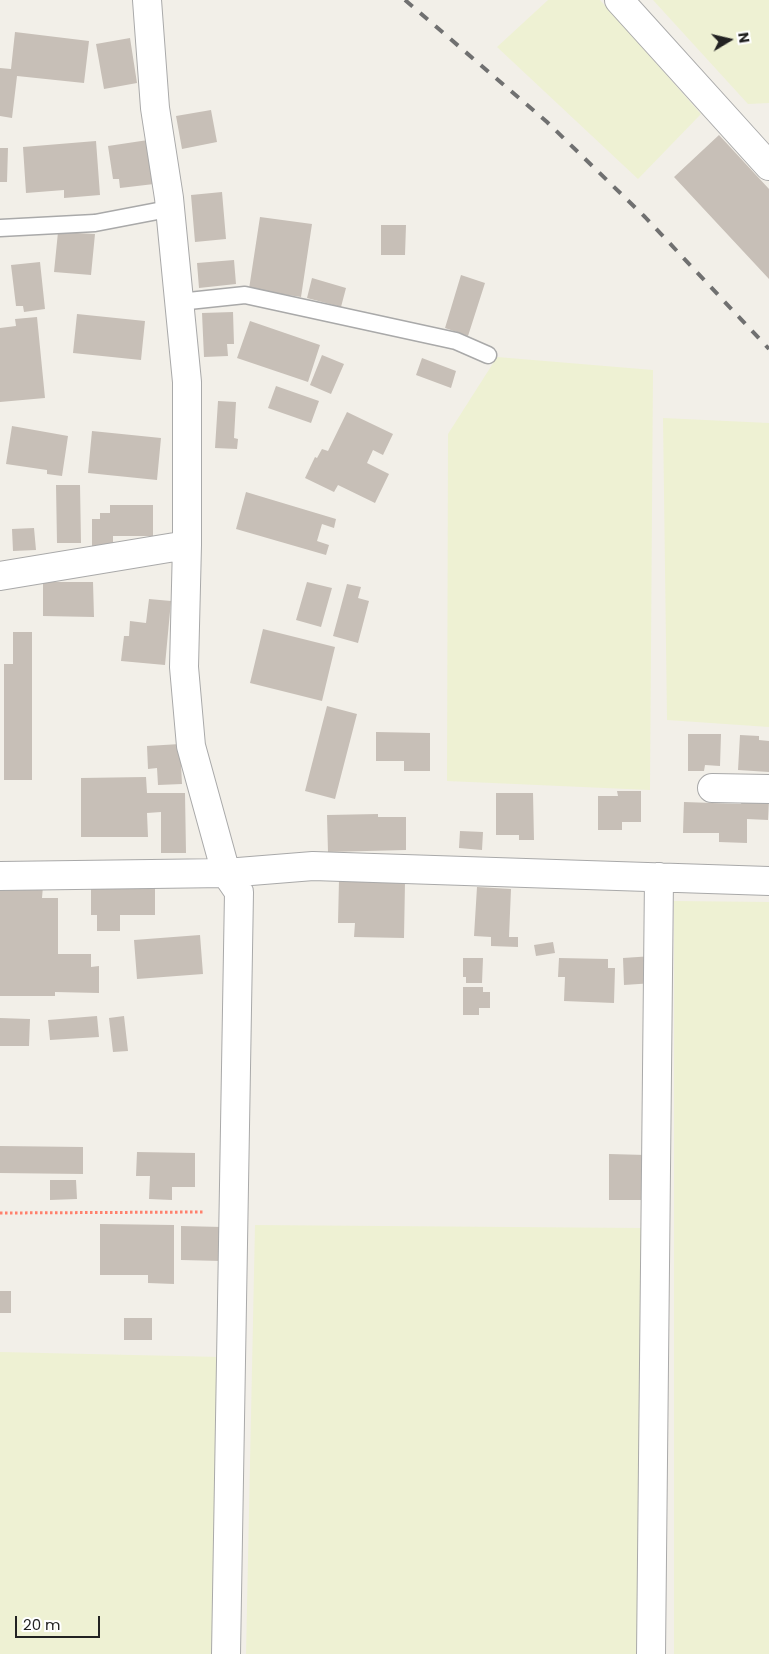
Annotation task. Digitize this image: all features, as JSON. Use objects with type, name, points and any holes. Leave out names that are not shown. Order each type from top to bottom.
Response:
[{"type":"street","points":[[147,0],[155,108],[169,198],[168,209],[187,382],[188,545],[184,667],[191,746],[226,873],[239,892],[226,1654]]},
{"type":"street","points":[[619,0],[769,166]]},
{"type":"street","points":[[0,576],[188,545]]},
{"type":"street","points":[[712,788],[769,790]]},
{"type":"street","points":[[0,876],[226,873],[313,866],[769,882]]},
{"type":"street","points":[[651,1654],[659,877]]},
{"type":"lane","points":[[0,228],[95,223],[168,209]]},
{"type":"lane","points":[[179,302],[245,295],[456,341],[488,355]]},
{"type":"path","points":[[0,1213],[234,1212]]},
{"type":"green space","points":[[548,0],[600,0],[701,114],[638,179],[497,47]]},
{"type":"green space","points":[[653,0],[769,0],[769,103],[748,104]]},
{"type":"green space","points":[[497,357],[653,370],[650,790],[447,781],[448,434]]},
{"type":"green space","points":[[663,418],[769,423],[769,727],[667,720]]},
{"type":"green space","points":[[674,901],[769,902],[769,1654],[674,1654]]},
{"type":"green space","points":[[255,1225],[641,1228],[641,1654],[246,1654]]},
{"type":"green space","points":[[0,1352],[222,1357],[212,1654],[0,1654]]},
{"type":"building","points":[[15,32],[89,41],[84,83],[17,76],[12,118],[0,116],[0,68],[11,69]]},
{"type":"building","points":[[130,38],[137,83],[104,89],[96,44]]},
{"type":"building","points":[[211,110],[217,142],[182,149],[176,116]]},
{"type":"building","points":[[719,135],[769,189],[769,279],[674,177]]},
{"type":"building","points":[[148,140],[154,184],[120,188],[119,179],[113,179],[108,146]]},
{"type":"building","points":[[96,141],[100,195],[64,198],[64,190],[26,193],[23,147]]},
{"type":"building","points":[[0,148],[8,148],[7,182],[0,182]]},
{"type":"building","points":[[222,192],[226,239],[195,242],[191,195]]},
{"type":"building","points":[[260,217],[312,224],[301,297],[249,289]]},
{"type":"building","points":[[381,225],[406,225],[405,255],[381,255]]},
{"type":"building","points":[[58,232],[95,234],[91,275],[54,272]]},
{"type":"building","points":[[234,260],[236,284],[199,288],[197,263]]},
{"type":"building","points":[[40,262],[45,309],[24,312],[23,306],[16,306],[11,265]]},
{"type":"building","points":[[461,275],[485,283],[468,336],[445,328]]},
{"type":"building","points":[[312,278],[346,288],[341,307],[307,298]]},
{"type":"building","points":[[233,312],[234,344],[227,344],[228,356],[204,357],[202,313]]},
{"type":"building","points":[[77,314],[145,321],[141,360],[73,353]]},
{"type":"building","points":[[37,317],[45,398],[0,402],[0,328],[16,326],[15,319]]},
{"type":"building","points":[[250,321],[320,345],[308,382],[237,358]]},
{"type":"building","points":[[322,355],[344,364],[331,394],[310,385]]},
{"type":"building","points":[[422,358],[456,371],[451,388],[416,375]]},
{"type":"building","points":[[276,386],[319,401],[311,423],[268,408]]},
{"type":"building","points":[[218,401],[236,402],[234,438],[238,439],[237,449],[215,448]]},
{"type":"building","points":[[347,412],[393,434],[383,455],[373,450],[367,463],[389,474],[375,503],[338,485],[334,492],[305,478],[315,457],[317,458],[322,449],[328,451]]},
{"type":"building","points":[[12,426],[68,436],[62,476],[47,474],[47,470],[6,464]]},
{"type":"building","points":[[92,431],[161,438],[157,480],[88,473]]},
{"type":"building","points":[[56,485],[80,485],[81,543],[57,543]]},
{"type":"building","points":[[246,492],[336,519],[334,528],[322,524],[317,541],[329,545],[326,555],[236,529]]},
{"type":"building","points":[[110,505],[153,505],[153,536],[113,536],[113,547],[92,547],[92,519],[100,519],[100,513],[110,513]]},
{"type":"building","points":[[34,528],[36,550],[13,551],[12,529]]},
{"type":"building","points":[[43,582],[93,582],[94,617],[43,616]]},
{"type":"building","points":[[307,582],[332,588],[321,627],[296,620]]},
{"type":"building","points":[[347,584],[361,587],[358,598],[369,601],[358,643],[333,636]]},
{"type":"building","points":[[149,599],[171,601],[165,665],[121,661],[124,636],[129,636],[130,621],[146,623]]},
{"type":"building","points":[[263,629],[335,647],[322,701],[250,683]]},
{"type":"building","points":[[13,632],[32,632],[32,780],[4,780],[4,664],[13,664]]},
{"type":"building","points":[[327,706],[357,714],[335,799],[305,791]]},
{"type":"building","points":[[376,732],[430,733],[430,771],[404,771],[404,761],[376,761]]},
{"type":"building","points":[[688,734],[721,734],[720,766],[705,765],[704,771],[688,771]]},
{"type":"building","points":[[740,735],[759,736],[759,740],[769,741],[769,772],[738,770]]},
{"type":"building","points":[[180,744],[182,784],[158,785],[157,768],[148,769],[147,746]]},
{"type":"building","points":[[146,777],[147,793],[185,793],[186,853],[161,853],[161,812],[147,813],[148,837],[81,837],[81,778]]},
{"type":"building","points":[[617,791],[641,791],[641,822],[622,822],[622,830],[598,830],[598,796],[618,796]]},
{"type":"building","points":[[496,793],[533,793],[534,840],[519,840],[519,835],[496,835]]},
{"type":"building","points":[[742,799],[769,800],[768,820],[747,819],[747,843],[719,842],[719,833],[683,833],[684,802],[741,804]]},
{"type":"building","points":[[378,814],[378,817],[406,817],[406,850],[328,852],[327,815]]},
{"type":"building","points":[[460,831],[483,832],[482,850],[459,848]]},
{"type":"building","points":[[339,880],[405,882],[404,938],[354,937],[355,923],[338,923]]},
{"type":"building","points":[[0,886],[43,886],[42,898],[58,898],[58,954],[91,954],[91,967],[99,966],[99,993],[55,992],[55,996],[0,996]]},
{"type":"building","points":[[91,887],[155,887],[155,915],[120,915],[120,931],[97,931],[97,915],[91,915]]},
{"type":"building","points":[[477,887],[511,889],[509,937],[518,937],[518,947],[491,946],[491,937],[474,936]]},
{"type":"building","points":[[200,935],[203,974],[137,979],[134,940]]},
{"type":"building","points":[[553,942],[555,953],[536,956],[534,945]]},
{"type":"building","points":[[653,956],[654,983],[624,985],[623,958]]},
{"type":"building","points":[[463,958],[483,958],[482,983],[466,983],[466,977],[463,977]]},
{"type":"building","points":[[559,958],[608,959],[608,968],[615,968],[614,1003],[564,1001],[565,977],[558,977]]},
{"type":"building","points":[[463,987],[483,987],[483,992],[490,992],[490,1008],[479,1008],[479,1015],[463,1015]]},
{"type":"building","points":[[97,1016],[99,1037],[50,1040],[48,1020]]},
{"type":"building","points":[[124,1016],[128,1051],[113,1052],[109,1018]]},
{"type":"building","points":[[0,1018],[30,1019],[29,1046],[0,1046]]},
{"type":"building","points":[[0,1146],[83,1147],[83,1174],[0,1173]]},
{"type":"building","points":[[137,1152],[195,1153],[195,1187],[172,1187],[172,1200],[149,1199],[150,1176],[136,1176]]},
{"type":"building","points":[[609,1154],[646,1155],[646,1200],[609,1200]]},
{"type":"building","points":[[50,1180],[76,1180],[77,1199],[50,1200]]},
{"type":"building","points":[[100,1224],[174,1225],[174,1284],[148,1283],[148,1275],[100,1275]]},
{"type":"building","points":[[181,1226],[222,1227],[222,1261],[181,1260]]},
{"type":"building","points":[[0,1291],[11,1291],[11,1313],[0,1313]]},
{"type":"building","points":[[124,1318],[152,1318],[152,1340],[124,1340]]},
{"type":"railway","points":[[405,0],[547,122],[645,217],[769,349]]}]
